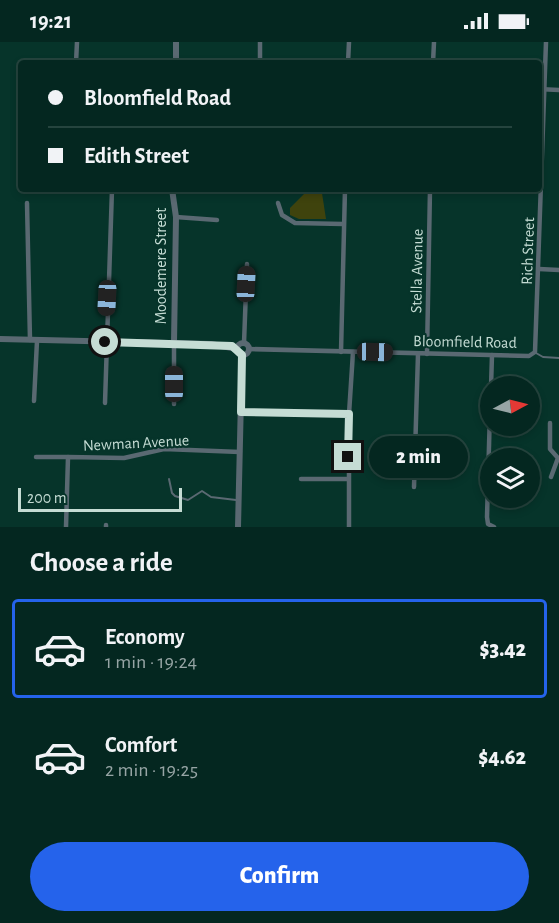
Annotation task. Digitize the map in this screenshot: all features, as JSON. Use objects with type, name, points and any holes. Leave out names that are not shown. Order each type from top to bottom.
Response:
[{"type":"street","points":[[76,60],[77,42]]},
{"type":"street","points":[[176,42],[176,60]]},
{"type":"street","points":[[260,42],[260,60]]},
{"type":"street","points":[[348,60],[349,42]]},
{"type":"street","points":[[433,60],[434,42]]},
{"type":"street","name":"Rich Street","points":[[542,80],[546,42]]},
{"type":"street","points":[[542,89],[559,90]]},
{"type":"street","points":[[105,403],[105,342],[112,192]]},
{"type":"street","name":"Moodemere Street","points":[[172,192],[176,217],[174,344]]},
{"type":"street","points":[[341,352],[345,192]]},
{"type":"street","name":"Stella Avenue","points":[[427,354],[430,192]]},
{"type":"street","name":"Rich Street","points":[[535,352],[540,192]]},
{"type":"street","points":[[278,202],[282,215],[296,223],[343,224]]},
{"type":"street","points":[[27,203],[34,340],[34,401]]},
{"type":"street","points":[[176,217],[217,220]]},
{"type":"street","points":[[242,355],[249,349],[244,343],[247,264]]},
{"type":"street","points":[[539,269],[559,270]]},
{"type":"street","points":[[0,339],[211,344],[237,349],[242,355],[238,527]]},
{"type":"street","points":[[237,349],[244,343]]},
{"type":"street","points":[[174,344],[174,404]]},
{"type":"street","name":"Bloomfield Road","points":[[249,349],[529,356],[535,352]]},
{"type":"street","points":[[349,527],[349,414],[353,352]]},
{"type":"street","points":[[414,487],[418,354]]},
{"type":"street","points":[[491,376],[492,355]]},
{"type":"street","points":[[241,412],[349,414]]},
{"type":"street","points":[[550,423],[550,449],[558,458],[551,477]]},
{"type":"street","points":[[489,436],[487,517],[488,524],[494,527]]},
{"type":"street","name":"Newman Avenue","points":[[66,527],[68,457],[124,458],[164,449],[240,452]]},
{"type":"street","points":[[36,457],[68,457]]},
{"type":"street","points":[[301,479],[348,479]]},
{"type":"lane","points":[[535,352],[543,357],[559,358]]},
{"type":"lane","points":[[169,479],[175,496],[186,501],[202,491],[214,498],[239,500]]},
{"type":"green space","points":[[306,192],[322,193],[326,219],[299,219],[290,215],[290,208]]},
{"type":"route","points":[[105,342],[232,346],[242,355],[241,412],[349,414],[348,457]]}]
